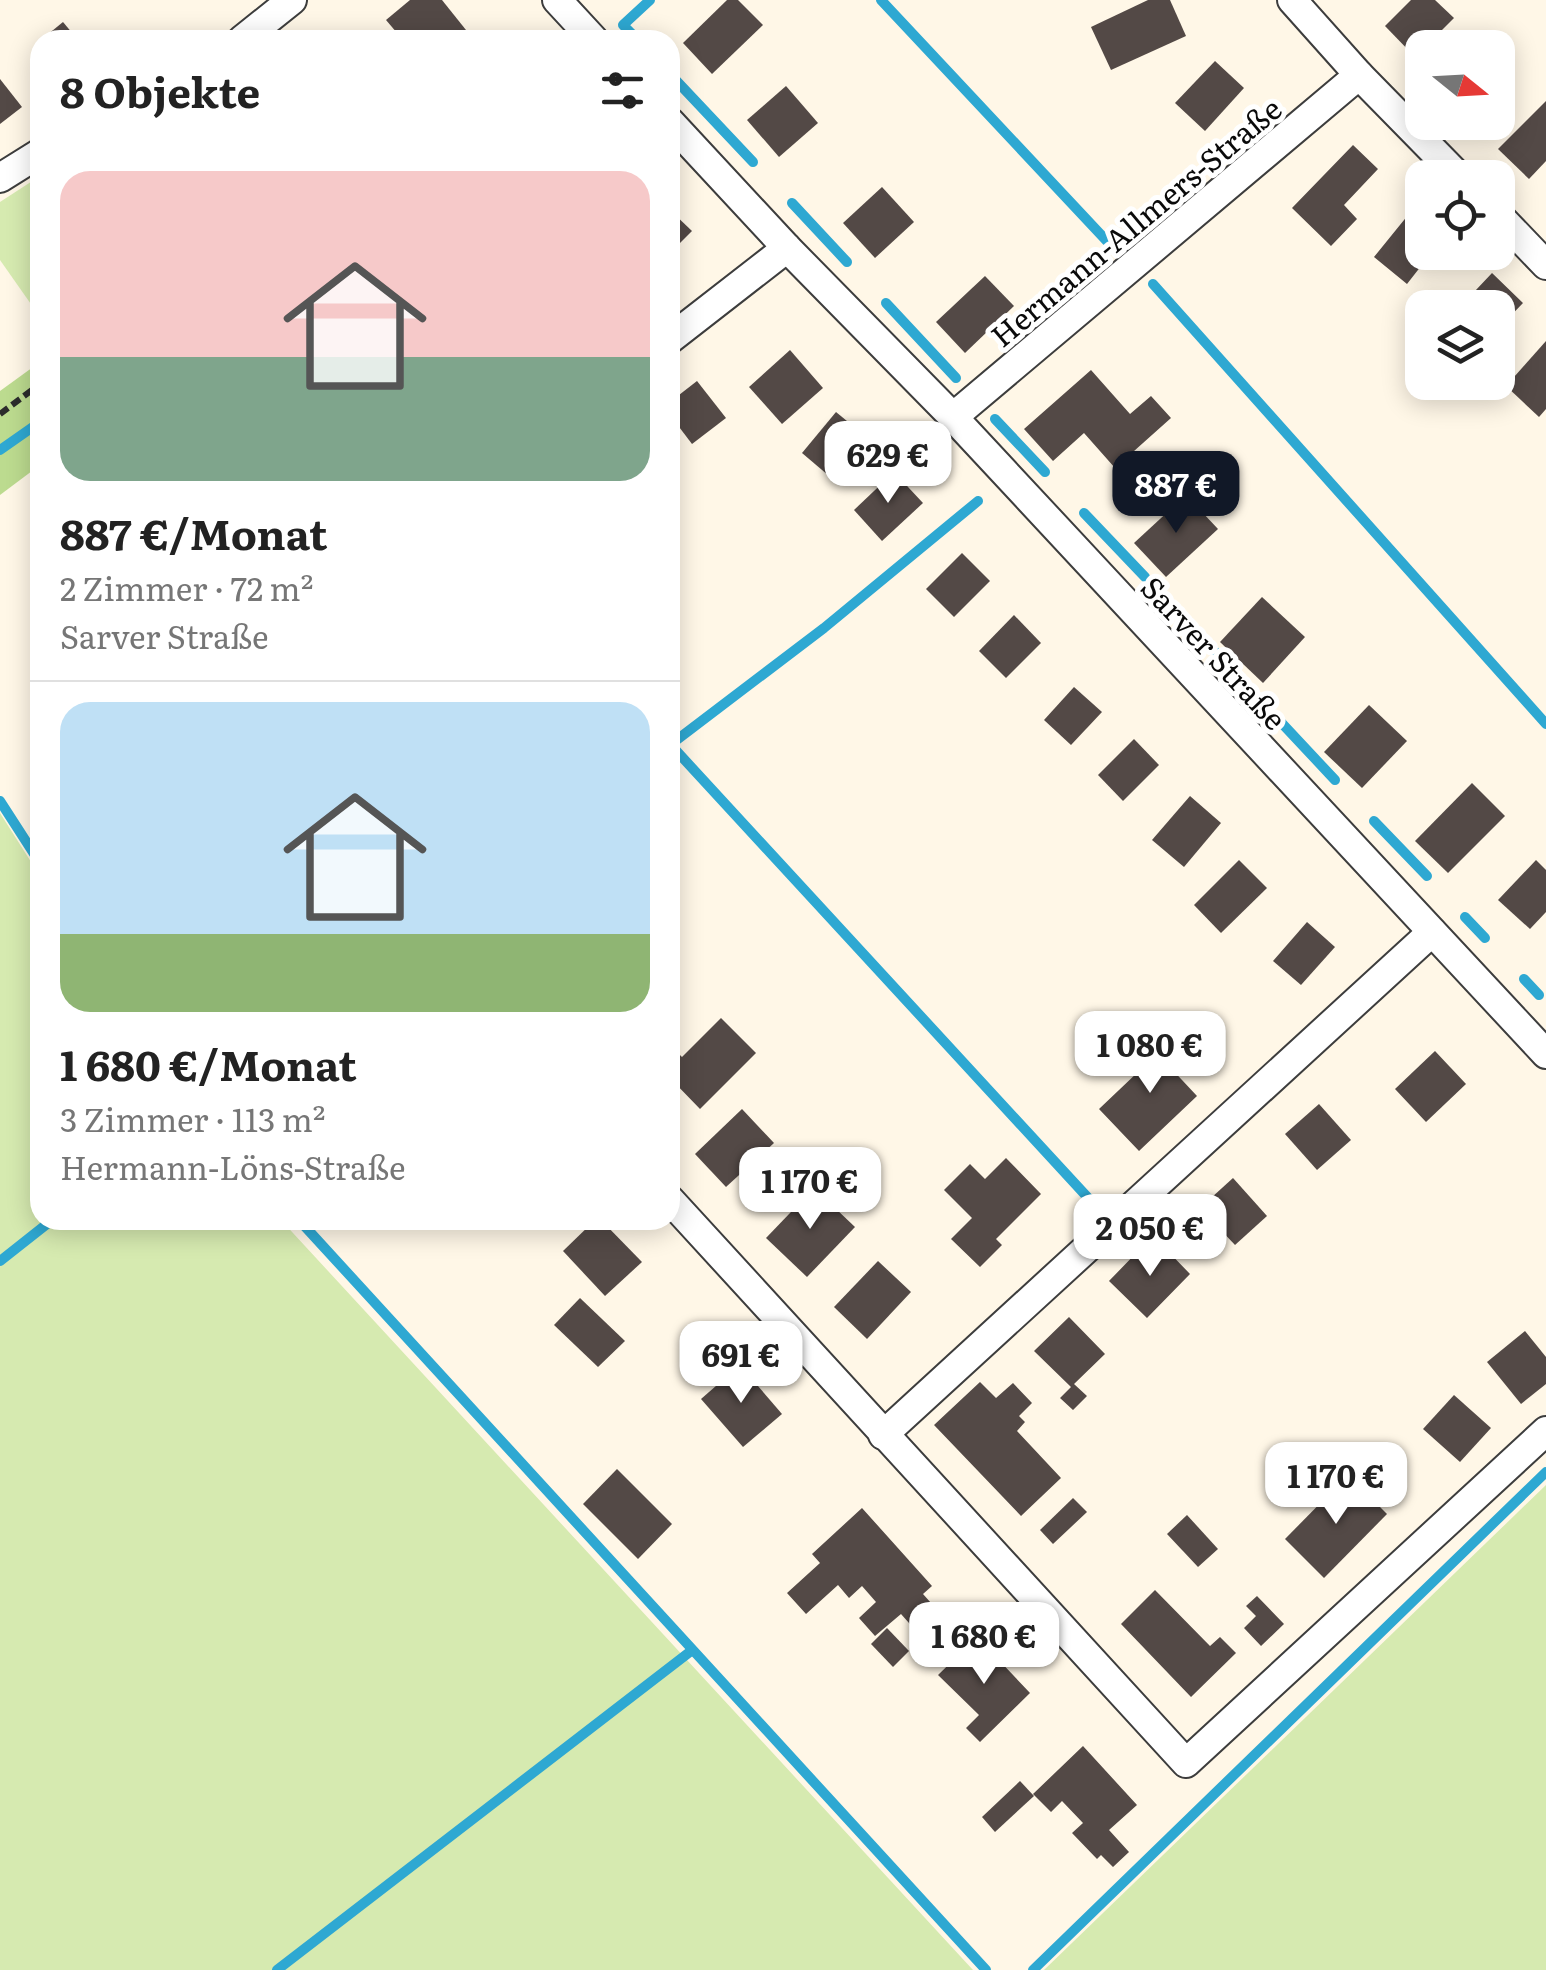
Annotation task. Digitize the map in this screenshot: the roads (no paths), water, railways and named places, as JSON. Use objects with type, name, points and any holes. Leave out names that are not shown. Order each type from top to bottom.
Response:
[{"type":"street","points":[[254,30],[292,0]]},
{"type":"street","points":[[557,0],[585,30]]},
{"type":"street","points":[[1292,0],[1442,160]]},
{"type":"street","name":"Hermann-Allmers-Straße","points":[[953,417],[1359,75]]},
{"type":"street","name":"Sarver Straße","points":[[680,133],[953,417],[1546,1054]]},
{"type":"street","points":[[0,178],[30,159]]},
{"type":"street","points":[[1515,233],[1546,265]]},
{"type":"street","points":[[680,331],[787,248]]},
{"type":"street","points":[[884,1434],[1432,932]]},
{"type":"street","points":[[680,1211],[1186,1763],[1546,1431]]},
{"type":"waterway","points":[[628,30],[623,25],[650,0]]},
{"type":"waterway","points":[[881,0],[1118,253]]},
{"type":"waterway","points":[[680,85],[753,162]]},
{"type":"waterway","points":[[792,203],[847,262]]},
{"type":"waterway","points":[[1153,284],[1546,724]]},
{"type":"waterway","points":[[886,303],[956,378]]},
{"type":"waterway","points":[[995,419],[1045,472]]},
{"type":"waterway","points":[[0,450],[30,429]]},
{"type":"waterway","points":[[680,737],[824,628],[978,501]]},
{"type":"waterway","points":[[1084,513],[1145,577]]},
{"type":"waterway","points":[[1183,618],[1238,676]]},
{"type":"waterway","points":[[1276,717],[1335,780]]},
{"type":"waterway","points":[[680,755],[1102,1213]]},
{"type":"waterway","points":[[0,801],[30,848]]},
{"type":"waterway","points":[[1374,821],[1427,876]]},
{"type":"waterway","points":[[1465,917],[1485,938]]},
{"type":"waterway","points":[[1524,979],[1539,995]]},
{"type":"waterway","points":[[0,1261],[39,1230]]},
{"type":"waterway","points":[[308,1230],[986,1970]]},
{"type":"waterway","points":[[1033,1970],[1546,1472]]},
{"type":"waterway","points":[[277,1970],[691,1651]]}]
